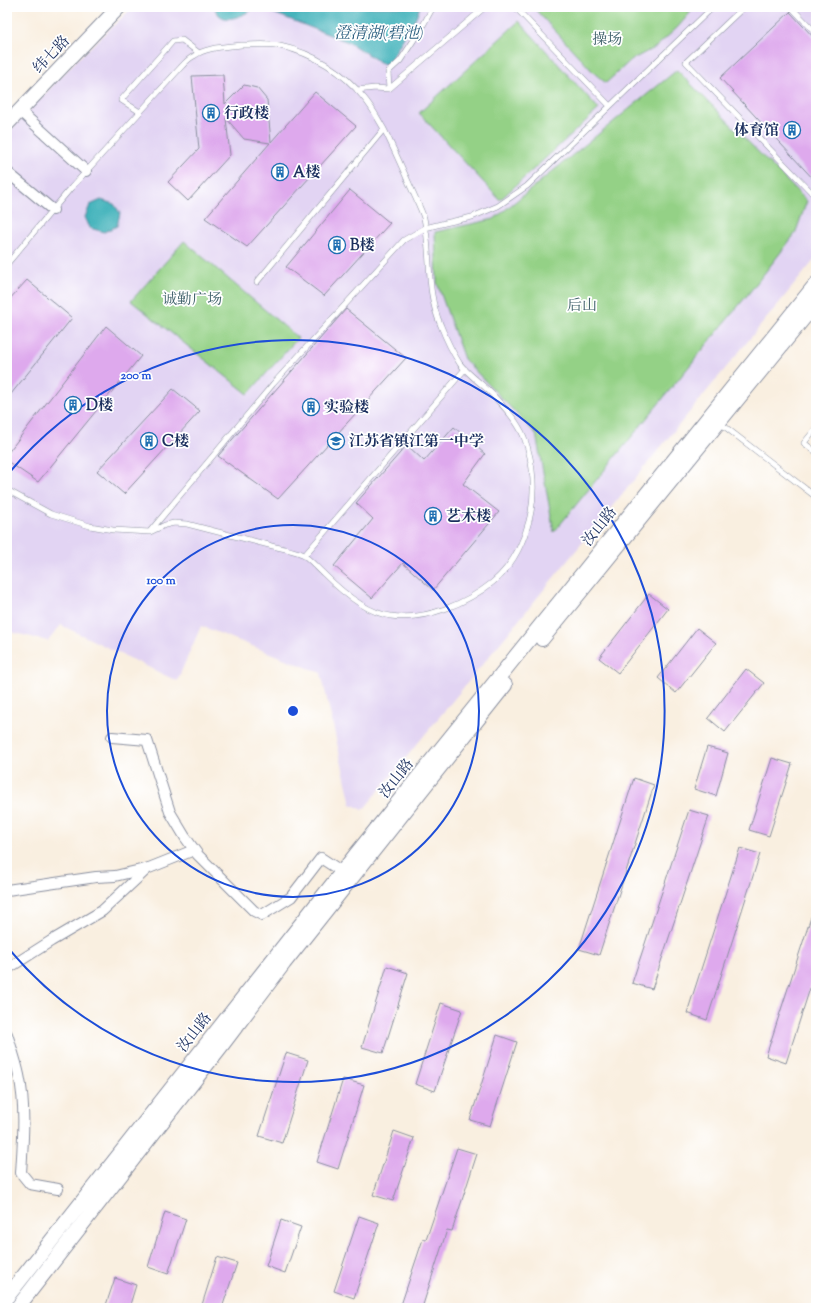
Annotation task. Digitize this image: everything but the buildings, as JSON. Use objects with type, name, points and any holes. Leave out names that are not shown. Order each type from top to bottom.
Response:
[{"type":"street","name":"纬七路","points":[[7,124],[119,7]]},
{"type":"street","points":[[20,111],[86,171]]},
{"type":"street","points":[[7,172],[53,210]]},
{"type":"street","name":"汝山路","points":[[7,1297],[347,875],[816,284]]},
{"type":"street","name":"汝山路","points":[[17,1308],[347,875],[720,422],[816,303]]},
{"type":"street","points":[[112,737],[147,740],[170,812],[198,855],[254,911],[262,914],[291,897],[321,858],[347,875]]},
{"type":"street","points":[[7,890],[96,877],[115,876],[149,868],[194,850]]},
{"type":"street","points":[[7,968],[102,911],[149,868]]},
{"type":"street","points":[[7,1034],[20,1076],[23,1104],[24,1132],[21,1173],[30,1184],[58,1188]]},
{"type":"lane","points":[[389,89],[388,72],[400,61],[421,29],[433,7]]},
{"type":"lane","points":[[357,90],[375,88],[389,89],[485,7]]},
{"type":"lane","points":[[515,7],[610,105]]},
{"type":"lane","points":[[150,532],[273,384],[404,240],[425,228],[472,218],[498,206],[527,186],[713,7]]},
{"type":"lane","points":[[744,7],[686,62],[816,197]]},
{"type":"lane","points":[[791,7],[816,33]]},
{"type":"lane","points":[[140,112],[121,100],[174,41],[182,40],[199,53]]},
{"type":"lane","points":[[7,262],[86,171],[182,66],[194,55],[230,46],[266,44],[291,49],[321,61],[337,71],[364,98],[384,129],[400,161],[423,215],[429,283],[433,304],[440,325],[457,358],[465,369],[496,399],[514,421],[524,437],[531,464],[533,496],[530,517],[518,550],[507,568],[496,579],[484,589],[451,606],[421,616],[392,616],[379,613],[366,607],[326,577],[301,554],[187,524],[174,523],[165,525],[150,532],[113,530],[90,526],[51,514],[7,490]]},
{"type":"lane","points":[[257,282],[384,129]]},
{"type":"lane","points":[[304,556],[465,369]]},
{"type":"lane","points":[[720,422],[816,497]]},
{"type":"lane","points":[[816,428],[804,443],[816,452]]},
{"type":"shaded area","name":"江苏省镇江第一中学","points":[[133,7],[816,7],[816,258],[363,810],[351,804],[321,673],[201,626],[177,681],[61,625],[48,641],[7,631],[7,134],[77,60]]},
{"type":"green space","name":"操场","points":[[533,7],[695,7],[678,27],[656,47],[631,60],[606,83],[594,73]]},
{"type":"green space","points":[[519,21],[599,109],[500,200],[419,113]]},
{"type":"green space","name":"后山","points":[[677,70],[807,201],[795,234],[749,293],[554,532],[536,434],[464,359],[437,283],[435,232],[494,219]]},
{"type":"green space","name":"诚勤广场","points":[[184,241],[298,338],[248,394],[131,301]]},
{"type":"water","points":[[214,7],[258,7],[240,16],[228,19],[218,14]]},
{"type":"water","name":"澄清湖(碧池)","points":[[258,7],[420,7],[416,17],[389,63],[383,64],[348,42]]},
{"type":"water","points":[[101,200],[114,204],[120,213],[117,226],[104,232],[90,228],[85,217],[90,205]]},
{"type":"place","name":"行政楼","points":[[211,113]]},
{"type":"place","name":"体育馆","points":[[792,130]]},
{"type":"place","name":"A楼","points":[[280,172]]},
{"type":"place","name":"B楼","points":[[337,245]]},
{"type":"place","name":"D楼","points":[[73,405]]},
{"type":"place","name":"实验楼","points":[[311,407]]},
{"type":"place","name":"C楼","points":[[149,441]]},
{"type":"place","name":"江苏省镇江第一中学","points":[[336,441]]},
{"type":"place","name":"艺术楼","points":[[433,516]]}]
